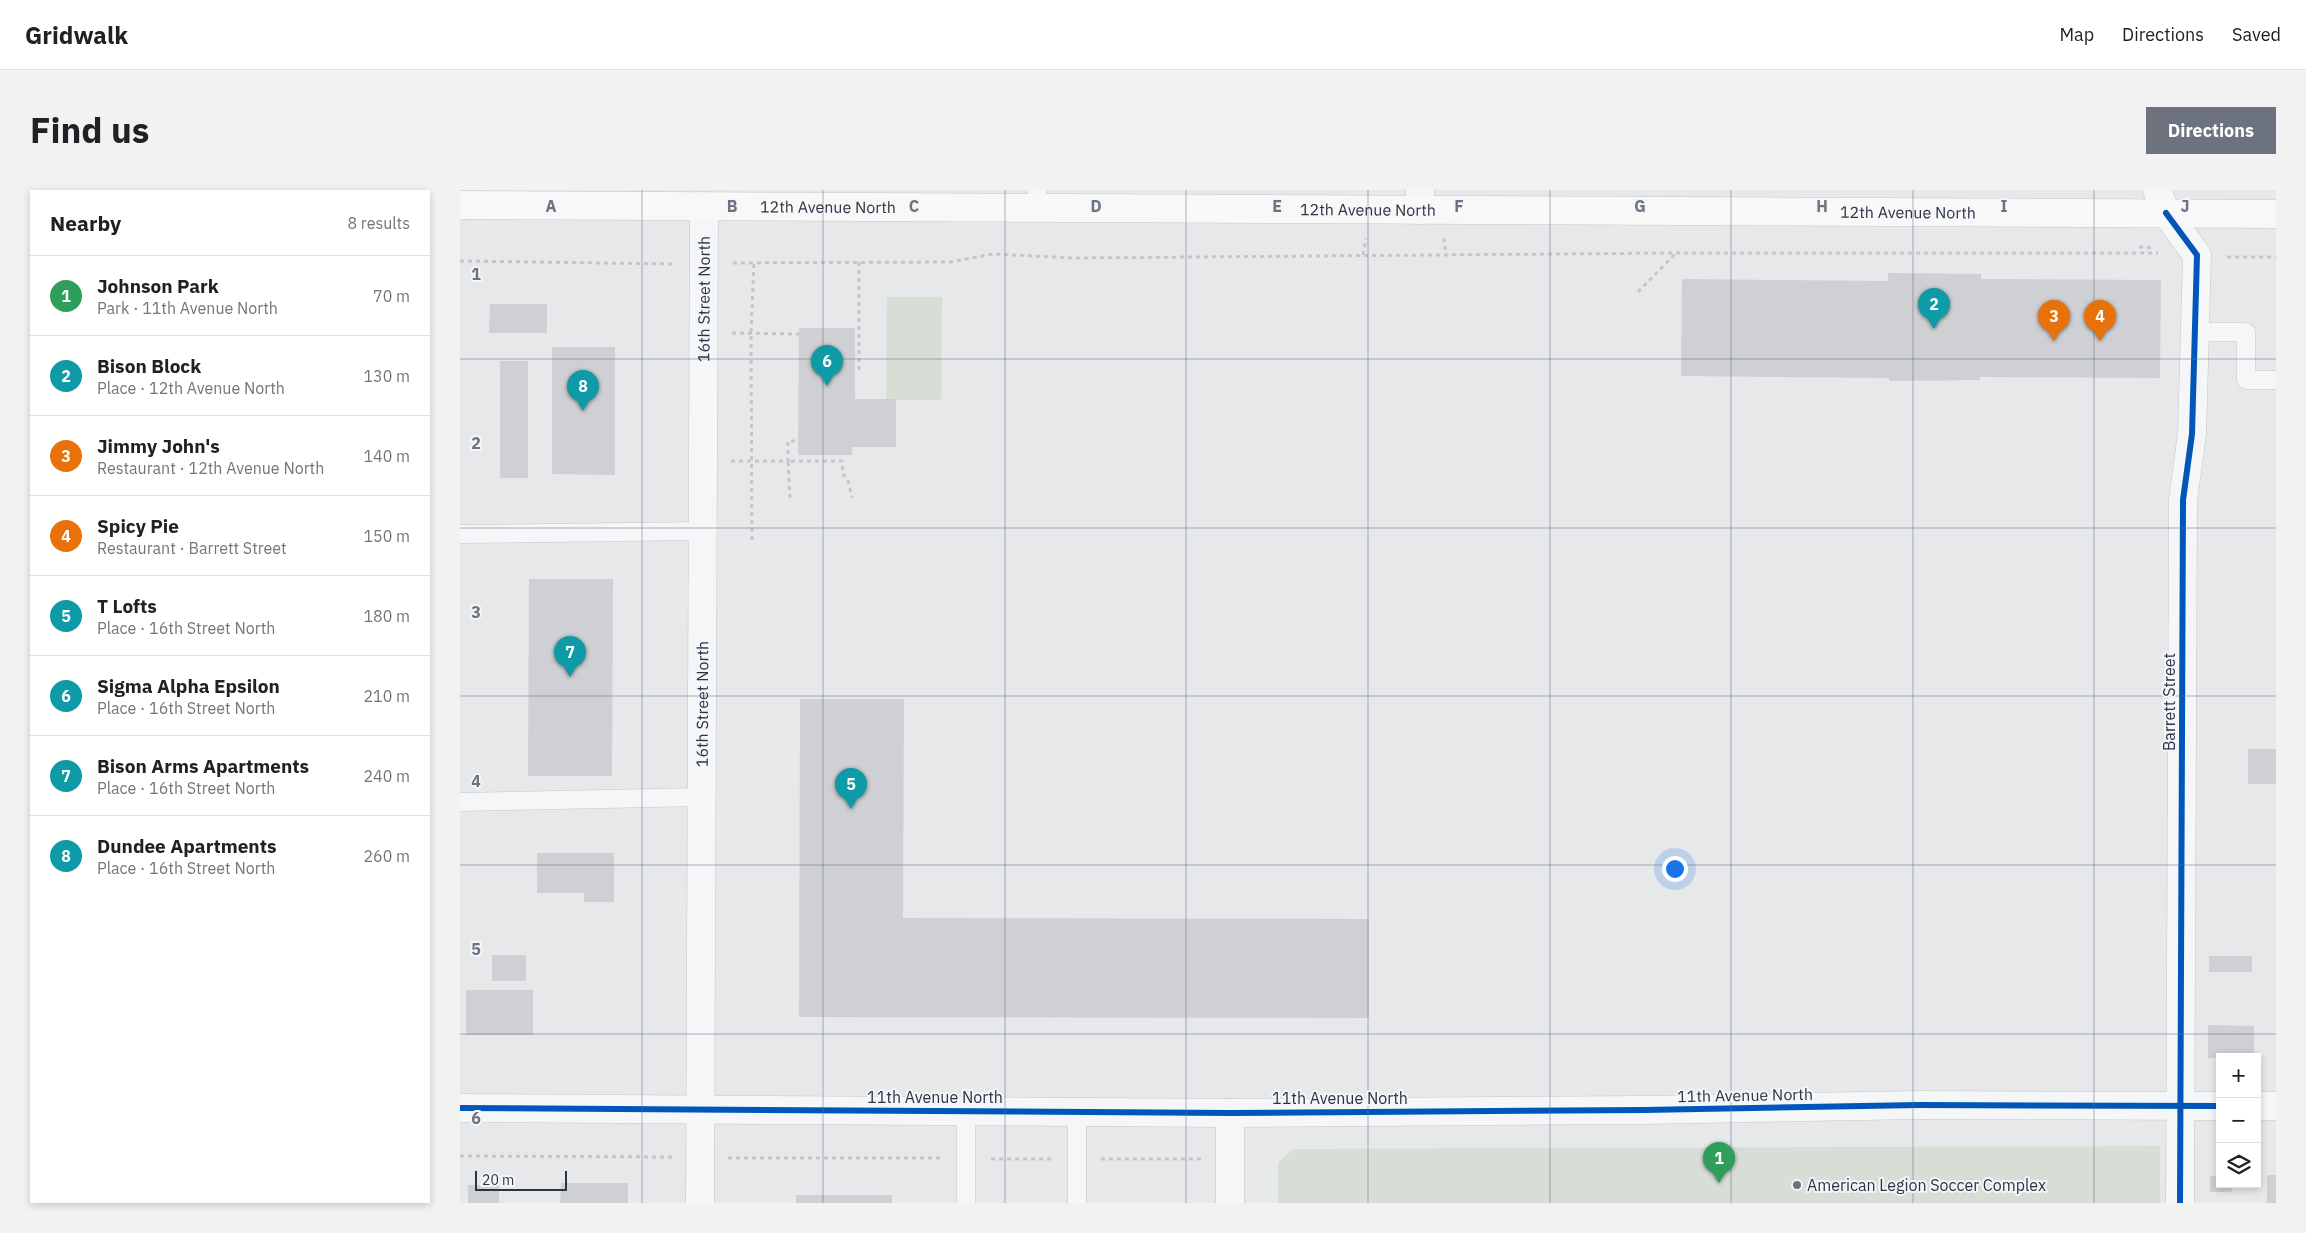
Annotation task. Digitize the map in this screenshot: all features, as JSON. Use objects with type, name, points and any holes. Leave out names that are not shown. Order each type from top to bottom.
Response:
[{"type":"main road","name":"12th Avenue North","points":[[460,205],[704,198],[2162,201],[2276,214]]},
{"type":"street","name":"16th Street North","points":[[700,1203],[704,198]]},
{"type":"street","points":[[2162,201],[2197,255]]},
{"type":"street","name":"Barrett Street","points":[[2180,1203],[2182,1105],[2183,500],[2192,434],[2197,255]]},
{"type":"street","name":"11th Avenue North","points":[[460,1108],[1230,1113],[1644,1110],[1919,1105],[2216,1106]]},
{"type":"street","points":[[2261,1106],[2276,1106]]},
{"type":"street","points":[[1230,1113],[1230,1203]]},
{"type":"lane","points":[[2196,332],[2246,332],[2246,380],[2276,380]]},
{"type":"lane","points":[[460,534],[703,531]]},
{"type":"lane","points":[[460,802],[702,797]]},
{"type":"lane","points":[[966,1110],[966,1203]]},
{"type":"lane","points":[[1077,1112],[1077,1203]]},
{"type":"path","points":[[460,261],[704,264],[754,262],[950,262],[993,254],[1074,258],[1363,255],[1417,257],[1676,253],[2172,253],[2276,257]]},
{"type":"path","points":[[1638,292],[1676,253]]},
{"type":"path","points":[[752,540],[751,334],[754,262]]},
{"type":"path","points":[[859,262],[859,374]]},
{"type":"path","points":[[751,334],[799,334]]},
{"type":"path","points":[[790,498],[788,441],[798,441]]},
{"type":"path","points":[[752,461],[842,461],[843,474],[848,480],[852,498]]},
{"type":"path","points":[[460,1156],[1230,1160]]},
{"type":"shaded area","points":[[887,297],[942,297],[941,400],[886,400]]},
{"type":"shaded area","points":[[2160,1146],[2160,1203],[1278,1203],[1278,1163],[1293,1149]]},
{"type":"building","points":[[1888,273],[1981,274],[1981,279],[2161,280],[2160,378],[1980,377],[1980,380],[1889,381],[1889,378],[1681,376],[1682,279],[1888,281]]},
{"type":"building","points":[[490,304],[547,304],[547,333],[489,333]]},
{"type":"building","points":[[799,328],[855,328],[855,399],[896,399],[896,447],[852,447],[852,455],[798,455]]},
{"type":"building","points":[[552,347],[615,347],[615,475],[552,474]]},
{"type":"building","points":[[500,361],[528,361],[528,478],[500,478]]},
{"type":"building","points":[[529,579],[613,579],[612,776],[528,776]]},
{"type":"building","points":[[800,699],[904,699],[903,918],[1369,919],[1369,1018],[799,1017]]},
{"type":"building","points":[[2248,749],[2276,749],[2276,784],[2248,784]]},
{"type":"building","points":[[537,853],[614,853],[614,902],[584,902],[584,893],[537,893]]},
{"type":"building","points":[[492,955],[526,955],[526,981],[492,981]]},
{"type":"building","points":[[2209,956],[2252,956],[2252,972],[2209,972]]},
{"type":"building","points":[[466,990],[533,990],[533,1035],[466,1035]]},
{"type":"building","points":[[2208,1025],[2254,1026],[2254,1053],[2216,1053],[2216,1058],[2208,1058]]},
{"type":"building","points":[[2267,1175],[2276,1175],[2276,1203],[2267,1203]]},
{"type":"building","points":[[2210,1176],[2216,1176],[2216,1188],[2232,1188],[2232,1192],[2210,1192]]},
{"type":"building","points":[[561,1183],[628,1183],[628,1203],[560,1203]]},
{"type":"building","points":[[468,1185],[499,1185],[499,1203],[468,1203]]},
{"type":"building","points":[[796,1195],[892,1195],[892,1203],[796,1203]]},
{"type":"cycle path","points":[[2166,213],[2197,255],[2192,434],[2183,500],[2180,1203]]},
{"type":"cycle path","points":[[460,1108],[1230,1113],[1644,1110],[1919,1105],[2216,1106]]},
{"type":"place","name":"Bison Block","points":[[1934,329]]},
{"type":"place","name":"Jimmy John's","points":[[2054,341]]},
{"type":"place","name":"Spicy Pie","points":[[2100,341]]},
{"type":"place","name":"Sigma Alpha Epsilon","points":[[827,386]]},
{"type":"place","name":"Dundee Apartments","points":[[583,411]]},
{"type":"place","name":"Bison Arms Apartments","points":[[570,677]]},
{"type":"place","name":"T Lofts","points":[[851,809]]},
{"type":"place","name":"Johnson Park","points":[[1719,1183]]},
{"type":"place","name":"American Legion Soccer Complex","points":[[1797,1185]]}]
